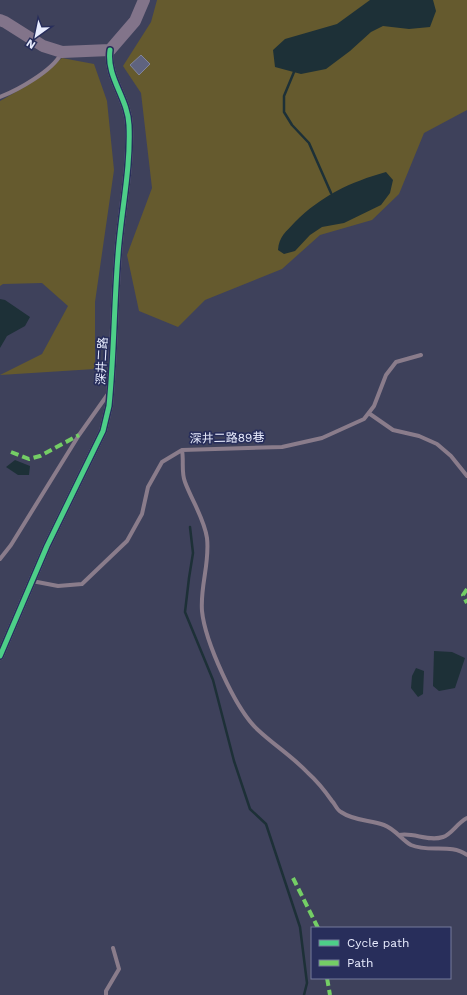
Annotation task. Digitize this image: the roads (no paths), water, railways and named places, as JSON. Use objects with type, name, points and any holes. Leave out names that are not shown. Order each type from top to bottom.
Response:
[{"type":"street","points":[[0,20],[43,46],[62,52],[110,50],[135,21],[144,0]]},
{"type":"street","name":"深井二路","points":[[0,656],[50,540],[103,431],[109,406],[118,253],[125,203],[130,124],[126,107],[116,84],[109,60],[110,50]]},
{"type":"lane","points":[[0,97],[13,92],[46,69],[57,61],[62,52]]},
{"type":"lane","points":[[421,355],[396,362],[386,375],[370,414],[393,430],[419,436],[437,444],[451,456],[467,476]]},
{"type":"lane","points":[[0,559],[11,545],[79,435],[111,391]]},
{"type":"lane","name":"深井二路89巷","points":[[32,581],[58,586],[82,584],[127,541],[142,514],[148,487],[162,462],[182,450],[282,447],[322,438],[364,419],[370,414]]},
{"type":"lane","points":[[182,450],[184,460],[182,473],[199,513],[207,537],[208,554],[202,595],[202,612],[214,651],[233,696],[243,713],[258,730],[309,774],[340,812],[350,817],[385,826],[411,845],[429,849],[450,849],[462,851],[467,855]]},
{"type":"lane","points":[[399,835],[405,834],[426,838],[441,838],[447,835],[461,821],[467,818]]},
{"type":"lane","points":[[106,995],[106,991],[118,969],[113,948]]},
{"type":"water","points":[[370,0],[433,0],[436,11],[430,27],[409,29],[383,26],[371,32],[350,51],[326,69],[301,74],[275,67],[273,50],[285,39],[337,24]]},
{"type":"water","points":[[386,172],[393,180],[390,193],[381,205],[344,223],[322,227],[310,235],[295,251],[284,254],[278,250],[280,241],[284,234],[305,213],[326,197],[360,180]]},
{"type":"water","points":[[0,299],[5,300],[30,317],[25,326],[7,336],[0,348]]},
{"type":"water","points":[[15,460],[30,466],[29,475],[18,475],[6,467]]},
{"type":"water","points":[[434,651],[452,652],[465,658],[455,688],[439,691],[433,686]]},
{"type":"water","points":[[416,668],[424,671],[423,694],[418,697],[411,688],[412,676]]},
{"type":"waterway","points":[[294,72],[284,96],[284,112],[292,125],[309,143],[331,193]]},
{"type":"waterway","points":[[190,527],[193,553],[185,612],[213,680],[234,761],[250,809],[266,824],[300,927],[307,983],[304,995]]}]
